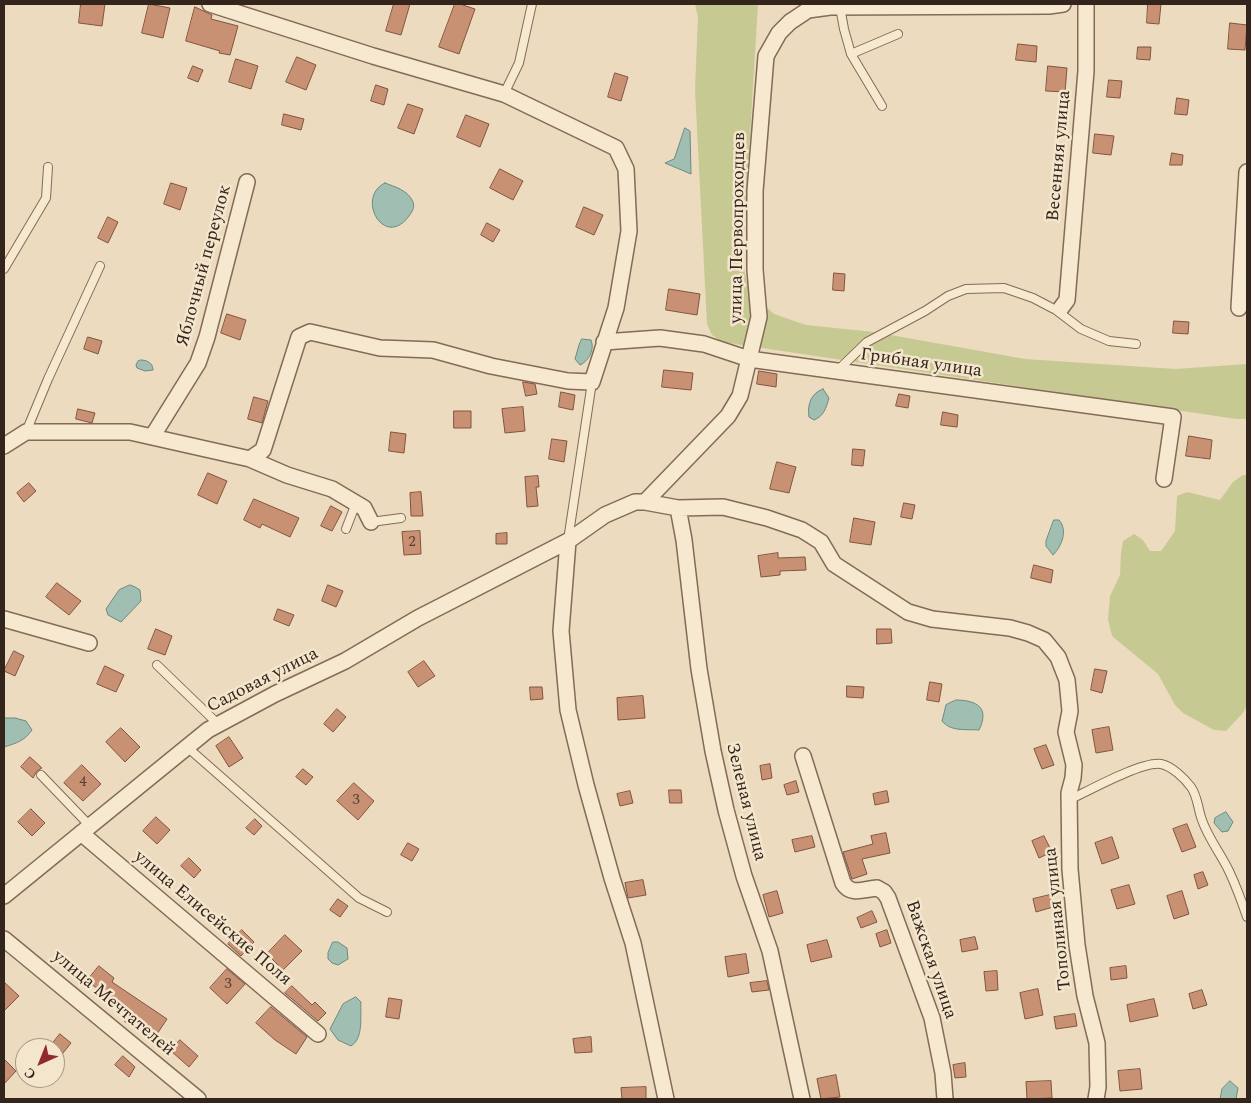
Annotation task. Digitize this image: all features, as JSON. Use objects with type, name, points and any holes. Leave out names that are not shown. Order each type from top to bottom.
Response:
[{"type":"street","points":[[211,4],[372,56],[504,94],[616,148],[626,169],[629,231],[616,308],[592,382],[568,381],[491,366],[433,350],[380,348],[310,332],[299,337],[263,450],[250,459]]},
{"type":"street","name":"улица Первопроходцев","points":[[646,502],[728,416],[740,396],[759,317],[756,270],[755,191],[766,56],[779,33],[790,22],[808,10],[840,7],[1049,6],[1063,4]]},
{"type":"street","name":"Весенняя улица","points":[[1058,309],[1067,300],[1068,291],[1086,71],[1086,4]]},
{"type":"street","points":[[1239,308],[1247,172]]},
{"type":"street","name":"Яблочный переулок","points":[[152,438],[198,363],[207,336],[247,182]]},
{"type":"street","name":"Грибная улица","points":[[604,342],[660,338],[704,344],[750,359],[1173,416],[1164,479]]},
{"type":"street","points":[[4,446],[26,432],[130,432],[250,459],[288,475],[332,489],[364,508],[371,522]]},
{"type":"street","name":"Садовая улица","points":[[4,896],[208,730],[275,694],[344,661],[418,618],[568,541],[605,514],[635,502],[646,502]]},
{"type":"street","name":"Тополиная улица","points":[[646,502],[678,508],[723,507],[767,518],[802,530],[821,542],[834,564],[908,612],[932,619],[1010,628],[1028,633],[1044,640],[1058,657],[1067,680],[1070,711],[1066,732],[1074,765],[1069,797],[1070,869],[1077,945],[1085,996],[1097,1043],[1098,1087],[1096,1099]]},
{"type":"street","name":"Зеленая улица","points":[[678,508],[684,540],[699,669],[713,751],[726,810],[744,876],[770,951],[802,1099]]},
{"type":"street","points":[[568,541],[561,631],[568,710],[586,785],[612,878],[633,943],[666,1099]]},
{"type":"street","points":[[4,619],[89,644]]},
{"type":"street","name":"Важская улица","points":[[803,756],[843,883],[846,888],[853,892],[877,888],[884,892],[888,898],[932,1018],[943,1073],[945,1099]]},
{"type":"street","name":"улица Елисейские Поля","points":[[86,829],[318,1034]]},
{"type":"street","name":"улица Мечтателей","points":[[4,938],[198,1099]]},
{"type":"lane","points":[[504,94],[519,63],[532,4]]},
{"type":"lane","points":[[840,7],[851,54],[882,106]]},
{"type":"lane","points":[[851,54],[898,34]]},
{"type":"lane","points":[[4,269],[46,198],[48,168]]},
{"type":"lane","points":[[26,432],[100,266]]},
{"type":"lane","points":[[837,371],[867,342],[925,311],[948,296],[966,290],[1004,288],[1058,309],[1081,329],[1109,341],[1136,344]]},
{"type":"lane","points":[[568,541],[592,382]]},
{"type":"lane","points":[[346,529],[356,503]]},
{"type":"lane","points":[[371,522],[401,518]]},
{"type":"lane","points":[[157,665],[218,724]]},
{"type":"lane","points":[[187,747],[359,898],[387,912]]},
{"type":"lane","points":[[1069,797],[1142,767],[1161,764],[1171,769],[1183,778],[1192,789],[1198,803],[1201,820],[1229,870],[1247,917]]},
{"type":"lane","points":[[41,775],[86,829]]},
{"type":"green space","points":[[695,4],[758,4],[744,236],[744,269],[749,292],[774,314],[806,325],[874,332],[1025,359],[1175,369],[1247,364],[1247,419],[1236,419],[722,342],[712,335],[707,324],[695,90],[698,17]]},
{"type":"green space","points":[[1243,475],[1247,475],[1247,706],[1226,731],[1214,730],[1183,713],[1175,705],[1158,674],[1112,636],[1108,619],[1110,596],[1120,575],[1123,541],[1134,534],[1143,540],[1150,551],[1161,551],[1175,531],[1177,496],[1187,492],[1220,500],[1233,482]]},
{"type":"shaded area","points":[[685,128],[690,131],[691,174],[665,163],[674,159]]},
{"type":"shaded area","points":[[385,183],[405,192],[414,204],[409,216],[400,225],[390,227],[376,218],[373,209],[373,199],[376,190]]},
{"type":"shaded area","points":[[582,339],[591,340],[592,351],[588,358],[580,365],[575,359]]},
{"type":"shaded area","points":[[138,361],[149,362],[153,370],[145,371],[137,368]]},
{"type":"shaded area","points":[[823,389],[829,398],[822,414],[814,420],[809,417],[809,404],[815,393]]},
{"type":"shaded area","points":[[1054,520],[1059,520],[1062,524],[1063,538],[1053,555],[1046,546],[1046,541]]},
{"type":"shaded area","points":[[130,585],[140,590],[141,601],[121,622],[108,615],[106,609],[119,590]]},
{"type":"shaded area","points":[[956,700],[970,702],[980,707],[983,716],[979,730],[954,728],[942,721],[946,705]]},
{"type":"shaded area","points":[[4,718],[26,721],[32,730],[20,741],[4,747]]},
{"type":"shaded area","points":[[1226,812],[1233,822],[1228,831],[1222,832],[1214,823],[1215,818]]},
{"type":"shaded area","points":[[333,942],[338,942],[347,948],[348,959],[338,965],[328,959],[328,953]]},
{"type":"shaded area","points":[[356,997],[361,1002],[360,1032],[358,1038],[351,1046],[338,1040],[330,1029],[343,1004]]},
{"type":"shaded area","points":[[1230,1081],[1238,1088],[1236,1099],[1220,1099],[1222,1089]]},
{"type":"building","points":[[81,4],[105,4],[102,26],[79,23]]},
{"type":"building","points":[[149,4],[170,8],[163,38],[142,33]]},
{"type":"building","points":[[394,4],[410,4],[401,35],[386,31]]},
{"type":"building","points":[[455,4],[475,9],[459,54],[439,47]]},
{"type":"building","points":[[1148,4],[1161,4],[1159,24],[1147,23]]},
{"type":"building","points":[[195,7],[212,15],[211,19],[238,26],[230,55],[186,41]]},
{"type":"building","points":[[1230,23],[1247,25],[1245,50],[1228,49]]},
{"type":"building","points":[[1018,44],[1037,46],[1036,62],[1016,60]]},
{"type":"building","points":[[1138,47],[1151,47],[1150,60],[1137,59]]},
{"type":"building","points":[[297,57],[316,65],[306,90],[286,82]]},
{"type":"building","points":[[236,59],[258,66],[251,89],[229,82]]},
{"type":"building","points":[[193,66],[203,70],[198,82],[188,78]]},
{"type":"building","points":[[1048,66],[1067,68],[1065,92],[1046,91]]},
{"type":"building","points":[[615,73],[628,77],[621,101],[608,97]]},
{"type":"building","points":[[1109,80],[1122,81],[1120,98],[1107,97]]},
{"type":"building","points":[[376,85],[388,89],[384,105],[371,101]]},
{"type":"building","points":[[1177,98],[1189,100],[1187,115],[1175,114]]},
{"type":"building","points":[[408,104],[423,109],[414,134],[398,128]]},
{"type":"building","points":[[284,114],[304,119],[301,130],[282,125]]},
{"type":"building","points":[[466,115],[489,124],[480,147],[457,137]]},
{"type":"building","points":[[1095,134],[1114,136],[1111,155],[1093,153]]},
{"type":"building","points":[[1172,153],[1183,155],[1182,165],[1170,165]]},
{"type":"building","points":[[500,169],[523,181],[513,200],[490,188]]},
{"type":"building","points":[[171,183],[187,188],[180,210],[164,204]]},
{"type":"building","points":[[584,207],[603,215],[594,235],[576,227]]},
{"type":"building","points":[[108,217],[118,222],[108,243],[98,238]]},
{"type":"building","points":[[487,223],[500,230],[493,242],[481,235]]},
{"type":"building","points":[[834,273],[845,274],[844,291],[833,290]]},
{"type":"building","points":[[669,289],[700,294],[697,315],[666,310]]},
{"type":"building","points":[[227,314],[246,320],[240,340],[221,333]]},
{"type":"building","points":[[1174,321],[1189,322],[1188,334],[1173,333]]},
{"type":"building","points":[[88,337],[102,341],[98,354],[84,349]]},
{"type":"building","points":[[664,370],[693,373],[691,390],[662,387]]},
{"type":"building","points":[[759,371],[777,374],[776,387],[757,384]]},
{"type":"building","points":[[523,382],[535,384],[537,394],[526,396]]},
{"type":"building","points":[[561,392],[575,395],[573,410],[559,407]]},
{"type":"building","points":[[899,394],[910,396],[908,408],[896,406]]},
{"type":"building","points":[[254,397],[268,401],[262,423],[248,419]]},
{"type":"building","points":[[523,407],[525,431],[505,433],[502,409]]},
{"type":"building","points":[[78,409],[95,413],[92,423],[76,419]]},
{"type":"building","points":[[454,411],[471,411],[471,428],[454,428]]},
{"type":"building","points":[[943,412],[958,415],[957,427],[941,425]]},
{"type":"building","points":[[391,432],[406,434],[404,453],[389,451]]},
{"type":"building","points":[[1189,436],[1212,440],[1210,459],[1186,456]]},
{"type":"building","points":[[552,439],[567,441],[564,462],[549,459]]},
{"type":"building","points":[[853,449],[865,450],[863,466],[852,465]]},
{"type":"building","points":[[777,462],[796,467],[789,493],[770,489]]},
{"type":"building","points":[[208,473],[227,481],[217,504],[198,495]]},
{"type":"building","points":[[538,476],[539,487],[536,487],[538,506],[527,507],[525,477]]},
{"type":"building","points":[[29,483],[36,491],[24,502],[17,493]]},
{"type":"building","points":[[421,492],[423,516],[411,516],[410,493]]},
{"type":"building","points":[[254,499],[299,518],[290,537],[262,524],[260,528],[244,520]]},
{"type":"building","points":[[904,503],[915,505],[912,519],[901,517]]},
{"type":"building","points":[[331,506],[342,512],[332,531],[321,526]]},
{"type":"building","points":[[854,518],[875,522],[871,545],[850,542]]},
{"type":"building","points":[[420,531],[421,554],[404,555],[402,532]]},
{"type":"building","points":[[507,533],[507,544],[496,544],[496,534]]},
{"type":"building","points":[[778,553],[778,558],[805,557],[806,570],[780,571],[780,575],[761,577],[758,556]]},
{"type":"building","points":[[1034,565],[1053,570],[1051,583],[1031,578]]},
{"type":"building","points":[[57,583],[81,601],[69,615],[46,597]]},
{"type":"building","points":[[328,585],[343,591],[336,607],[322,601]]},
{"type":"building","points":[[278,609],[294,615],[289,626],[274,620]]},
{"type":"building","points":[[156,629],[172,636],[165,655],[148,649]]},
{"type":"building","points":[[877,629],[891,629],[892,643],[877,644]]},
{"type":"building","points":[[14,651],[24,656],[15,676],[4,671]]},
{"type":"building","points":[[424,661],[435,676],[418,687],[408,672]]},
{"type":"building","points":[[105,666],[124,675],[116,692],[97,684]]},
{"type":"building","points":[[1095,669],[1107,671],[1102,693],[1091,690]]},
{"type":"building","points":[[930,682],[942,684],[939,702],[927,700]]},
{"type":"building","points":[[847,686],[864,687],[863,698],[847,697]]},
{"type":"building","points":[[530,687],[542,687],[543,699],[531,700]]},
{"type":"building","points":[[643,696],[645,718],[618,720],[617,698]]},
{"type":"building","points":[[337,709],[346,717],[333,732],[324,724]]},
{"type":"building","points":[[1109,727],[1113,750],[1096,753],[1092,730]]},
{"type":"building","points":[[121,728],[140,747],[125,762],[106,742]]},
{"type":"building","points":[[229,737],[243,758],[229,767],[216,746]]},
{"type":"building","points":[[1046,745],[1054,765],[1042,769],[1034,749]]},
{"type":"building","points":[[30,757],[42,768],[37,771],[33,778],[21,767]]},
{"type":"building","points":[[770,764],[772,778],[762,780],[760,766]]},
{"type":"building","points":[[82,765],[101,784],[83,801],[64,783]]},
{"type":"building","points":[[303,769],[313,777],[306,785],[296,777]]},
{"type":"building","points":[[796,781],[799,792],[787,795],[784,785]]},
{"type":"building","points":[[354,783],[374,801],[358,820],[337,801]]},
{"type":"building","points":[[669,790],[681,790],[682,803],[670,803]]},
{"type":"building","points":[[630,791],[633,803],[620,806],[617,794]]},
{"type":"building","points":[[887,791],[889,802],[875,805],[873,794]]},
{"type":"building","points":[[31,809],[45,823],[32,836],[18,822]]},
{"type":"building","points":[[156,817],[170,830],[157,844],[143,831]]},
{"type":"building","points":[[255,819],[262,826],[254,835],[246,828]]},
{"type":"building","points":[[1187,824],[1196,847],[1182,852],[1173,829]]},
{"type":"building","points":[[886,833],[890,853],[862,859],[867,874],[852,879],[843,852],[873,844],[871,836]]},
{"type":"building","points":[[812,836],[815,847],[795,852],[792,840]]},
{"type":"building","points":[[1044,836],[1052,852],[1039,858],[1032,841]]},
{"type":"building","points":[[1112,837],[1119,858],[1102,864],[1095,843]]},
{"type":"building","points":[[408,843],[419,849],[412,861],[401,855]]},
{"type":"building","points":[[189,858],[201,870],[194,878],[181,866]]},
{"type":"building","points":[[1203,872],[1208,885],[1198,889],[1194,875]]},
{"type":"building","points":[[643,880],[646,895],[628,898],[625,883]]},
{"type":"building","points":[[1129,885],[1135,904],[1117,909],[1111,890]]},
{"type":"building","points":[[777,891],[783,913],[769,917],[763,895]]},
{"type":"building","points":[[1182,891],[1189,914],[1174,919],[1167,896]]},
{"type":"building","points":[[1050,895],[1053,907],[1036,912],[1033,899]]},
{"type":"building","points":[[338,899],[348,906],[340,917],[330,910]]},
{"type":"building","points":[[872,911],[877,922],[861,928],[857,918]]},
{"type":"building","points":[[242,930],[254,942],[241,956],[228,944]]},
{"type":"building","points":[[887,930],[891,943],[880,947],[876,934]]},
{"type":"building","points":[[285,935],[302,951],[283,970],[267,954]]},
{"type":"building","points":[[975,937],[978,949],[962,952],[960,940]]},
{"type":"building","points":[[827,940],[832,957],[811,962],[807,945]]},
{"type":"building","points":[[746,954],[749,973],[728,977],[725,957]]},
{"type":"building","points":[[99,966],[114,978],[112,982],[167,1019],[153,1040],[124,1021],[130,1012],[87,981]]},
{"type":"building","points":[[1126,966],[1127,978],[1111,980],[1110,968]]},
{"type":"building","points":[[227,969],[245,984],[227,1004],[210,988]]},
{"type":"building","points":[[997,971],[998,990],[986,991],[984,972]]},
{"type":"building","points":[[767,981],[769,990],[752,992],[750,983]]},
{"type":"building","points":[[4,982],[19,996],[4,1011]]},
{"type":"building","points":[[292,986],[312,1005],[315,1002],[326,1013],[318,1021],[285,993]]},
{"type":"building","points":[[1038,989],[1043,1015],[1025,1019],[1020,993]]},
{"type":"building","points":[[1202,990],[1207,1005],[1193,1009],[1189,994]]},
{"type":"building","points":[[389,998],[402,1000],[399,1019],[386,1017]]},
{"type":"building","points":[[1154,999],[1158,1016],[1130,1022],[1127,1005]]},
{"type":"building","points":[[271,1007],[307,1037],[296,1054],[275,1040],[256,1023]]},
{"type":"building","points":[[1075,1014],[1077,1026],[1056,1029],[1054,1017]]},
{"type":"building","points":[[60,1034],[65,1038],[57,1038]]},
{"type":"building","points":[[591,1037],[592,1052],[575,1053],[573,1039]]},
{"type":"building","points":[[65,1038],[71,1043],[65,1050]]},
{"type":"building","points":[[180,1040],[198,1056],[189,1067],[171,1051]]},
{"type":"building","points":[[123,1056],[135,1067],[129,1077],[115,1065]]},
{"type":"building","points":[[4,1059],[15,1072],[4,1084]]},
{"type":"building","points":[[965,1063],[966,1077],[955,1078],[953,1065]]},
{"type":"building","points":[[1140,1069],[1142,1089],[1120,1091],[1118,1071]]},
{"type":"building","points":[[836,1075],[840,1097],[821,1099],[817,1079]]},
{"type":"building","points":[[1051,1081],[1052,1098],[1027,1099],[1026,1082]]},
{"type":"building","points":[[646,1087],[646,1099],[622,1099],[621,1088]]}]
